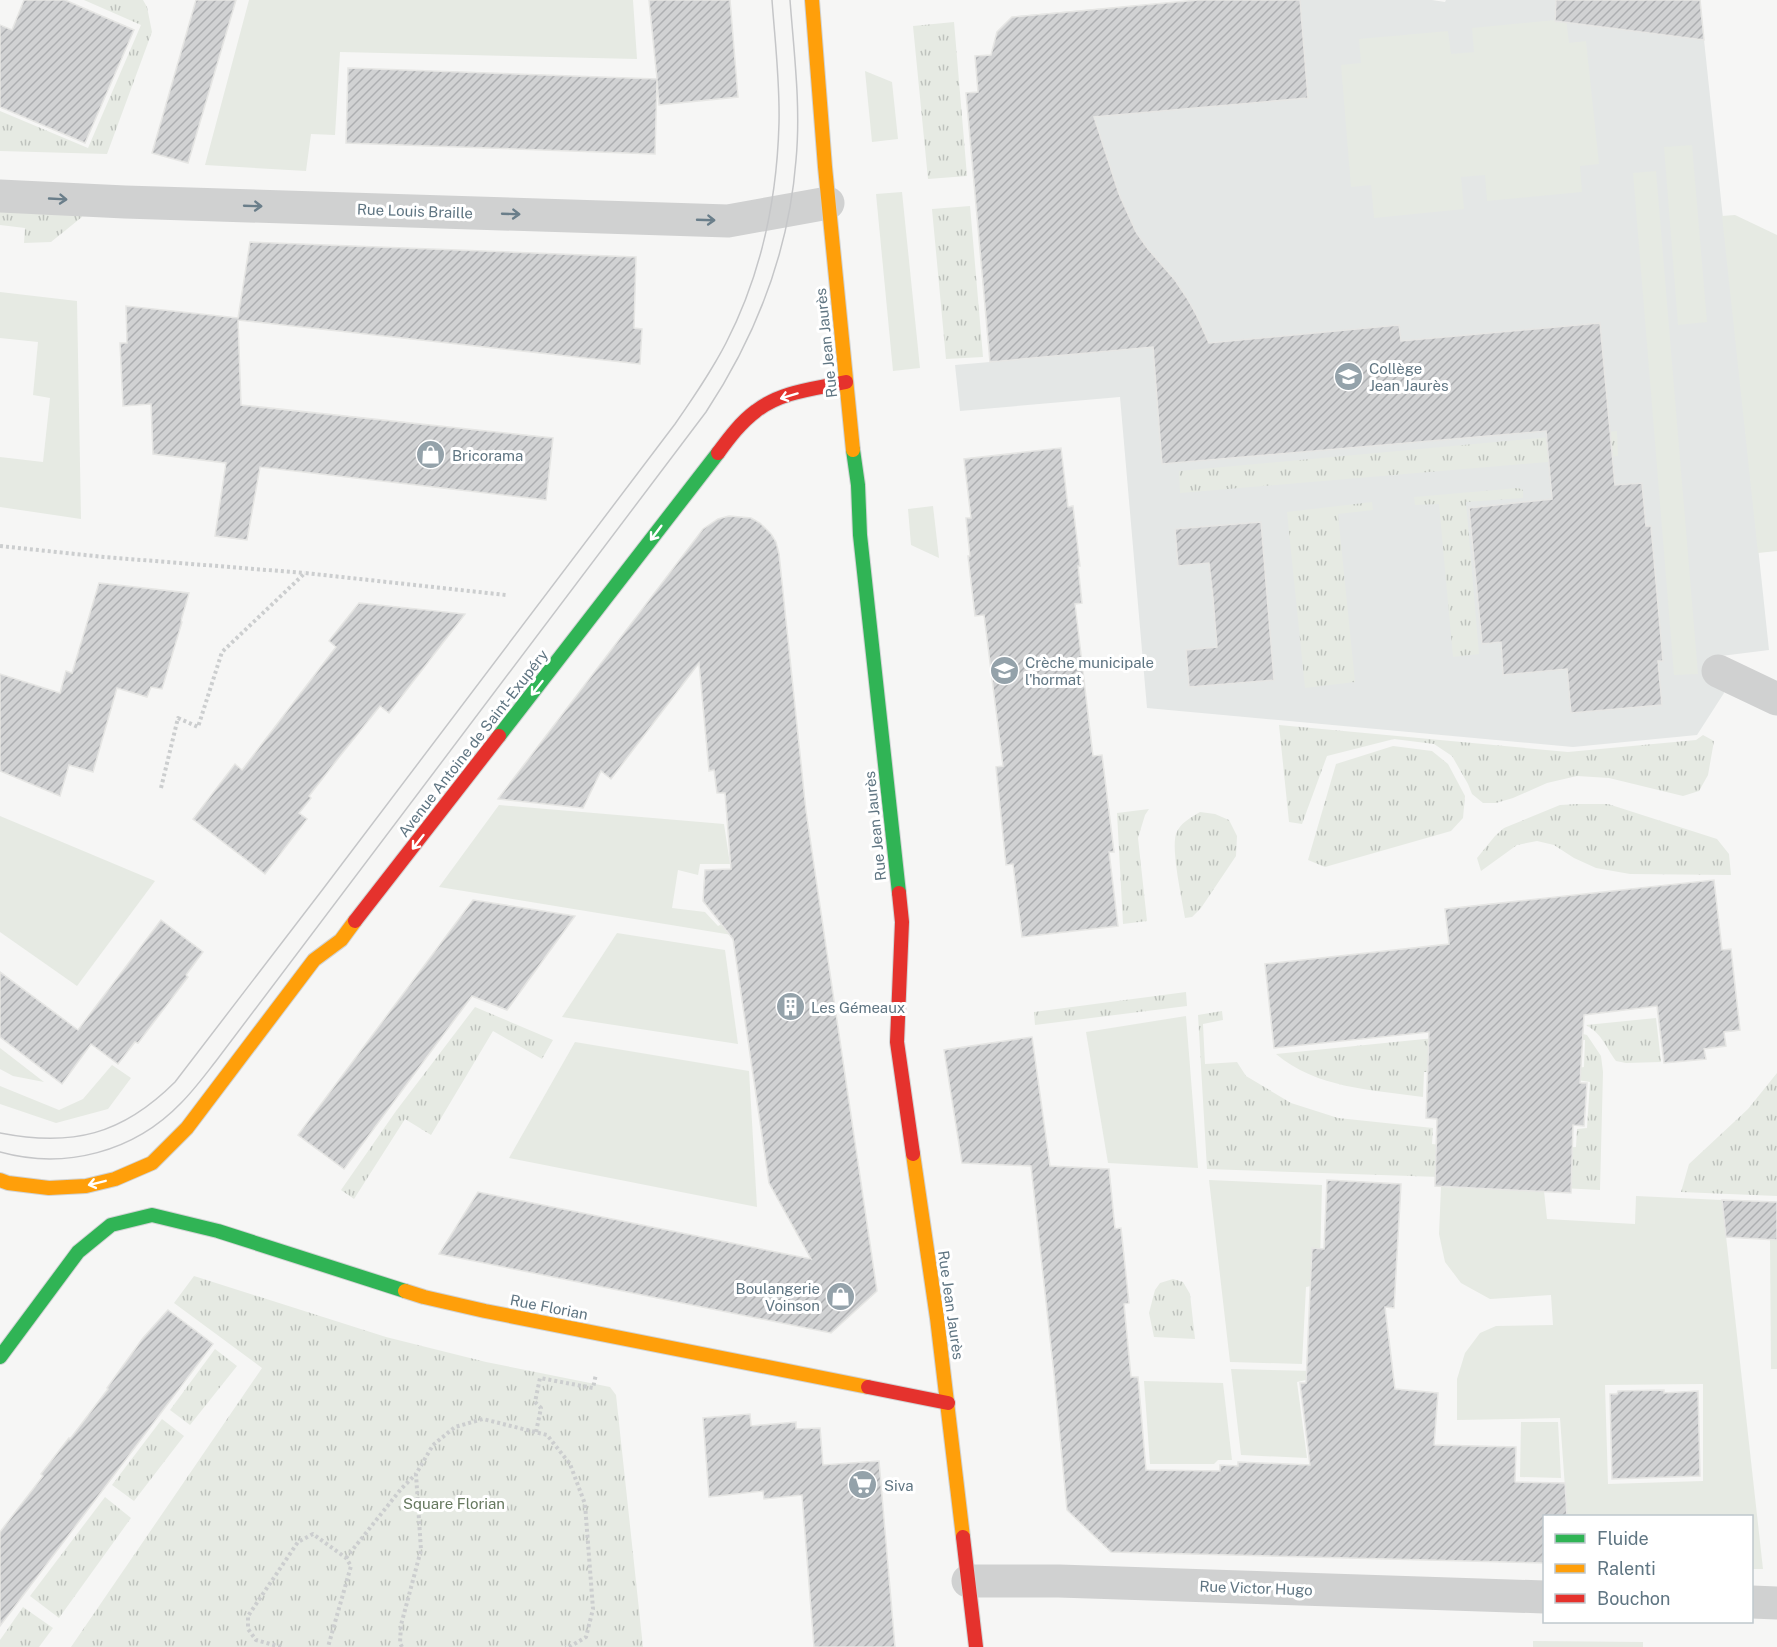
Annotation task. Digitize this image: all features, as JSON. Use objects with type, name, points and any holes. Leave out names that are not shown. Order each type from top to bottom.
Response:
[{"type":"street","name":"Rue Jean Jaurès","points":[[812,0],[828,203],[858,485],[860,535],[902,922],[897,1042],[937,1318],[976,1647]]},
{"type":"street","name":"Rue Louis Braille","points":[[0,196],[728,221],[828,203]]},
{"type":"street","name":"Avenue Antoine de Saint-Exupéry","points":[[0,1180],[49,1188],[86,1186],[115,1179],[152,1163],[187,1128],[314,960],[341,940],[725,444],[756,411],[768,403],[789,395],[846,382]]},
{"type":"street","points":[[1718,671],[1777,699]]},
{"type":"street","name":"Rue Florian","points":[[0,1357],[78,1252],[111,1226],[152,1215],[218,1231],[424,1297],[948,1403]]},
{"type":"street","name":"Rue Victor Hugo","points":[[968,1581],[1059,1581],[1543,1597]]},
{"type":"street","points":[[1753,1602],[1777,1603]]},
{"type":"path","points":[[0,546],[305,573],[506,595]]},
{"type":"path","points":[[161,788],[178,718],[198,727],[222,652],[305,573]]},
{"type":"path","points":[[536,1431],[541,1408],[535,1402],[540,1378],[592,1388],[596,1374]]},
{"type":"path","points":[[346,1558],[401,1489],[416,1474],[433,1445],[455,1426],[483,1419],[547,1434],[570,1464],[585,1504],[593,1609],[586,1637],[565,1647]]},
{"type":"path","points":[[402,1647],[400,1643],[401,1626],[421,1550],[416,1474]]},
{"type":"path","points":[[281,1647],[256,1640],[248,1629],[248,1616],[298,1542],[313,1534],[346,1558],[351,1566],[328,1647]]},
{"type":"shaded area","name":"Collège Jean Jaurès","points":[[1198,0],[1432,0],[1445,2],[1446,0],[1589,0],[1586,25],[1704,40],[1769,650],[1721,656],[1724,693],[1697,735],[1573,747],[1147,708],[1120,397],[960,411],[955,365],[990,362],[966,93],[978,92],[975,56],[1001,54],[1022,30],[1016,16]]},
{"type":"green space","points":[[84,0],[143,0],[147,7],[152,32],[107,154],[0,151],[0,111],[88,148],[141,25]]},
{"type":"green space","points":[[249,0],[633,0],[637,59],[340,52],[335,135],[311,134],[306,171],[205,165]]},
{"type":"green space","points":[[1566,19],[1569,43],[1586,41],[1599,164],[1580,166],[1582,192],[1487,201],[1485,175],[1461,177],[1464,209],[1374,218],[1371,185],[1351,187],[1341,65],[1361,63],[1359,39],[1448,31],[1451,54],[1474,52],[1472,28]]},
{"type":"green space","points":[[954,22],[967,176],[928,179],[913,26]]},
{"type":"green space","points":[[865,71],[892,82],[898,139],[872,142]]},
{"type":"green space","points":[[1692,145],[1707,322],[1678,325],[1664,147]]},
{"type":"green space","points":[[1656,171],[1698,674],[1674,675],[1633,173]]},
{"type":"green space","points":[[902,192],[920,368],[893,371],[876,194]]},
{"type":"green space","points":[[970,206],[983,357],[946,359],[932,209]]},
{"type":"green space","points":[[0,210],[82,211],[82,217],[51,242],[24,243],[25,228],[0,225]]},
{"type":"green space","points":[[1735,215],[1777,235],[1777,551],[1758,553],[1722,216]]},
{"type":"green space","points":[[0,292],[77,301],[81,519],[0,507],[0,457],[43,462],[50,398],[33,395],[38,342],[0,338]]},
{"type":"green space","points":[[1617,431],[1618,456],[1180,493],[1179,471]]},
{"type":"green space","points":[[1518,488],[1523,490],[1523,498],[1466,502],[1479,654],[1453,657],[1439,504],[1415,505],[1414,497]]},
{"type":"green space","points":[[1372,502],[1373,510],[1338,514],[1355,682],[1305,688],[1287,512]]},
{"type":"green space","points":[[933,506],[939,558],[911,545],[908,509]]},
{"type":"green space","points":[[1279,725],[1568,752],[1696,740],[1703,735],[1714,741],[1708,775],[1699,791],[1683,796],[1609,778],[1577,776],[1547,783],[1496,803],[1483,803],[1472,794],[1452,756],[1434,744],[1394,739],[1327,756],[1302,824],[1289,822]]},
{"type":"green space","points":[[1393,746],[1432,751],[1448,764],[1465,796],[1463,818],[1451,831],[1325,867],[1308,860],[1336,764]]},
{"type":"green space","points":[[1608,804],[1717,839],[1729,854],[1731,875],[1630,874],[1596,868],[1554,845],[1537,841],[1517,845],[1481,871],[1477,858],[1504,828],[1560,805]]},
{"type":"green space","points":[[499,805],[724,824],[730,864],[700,864],[698,875],[678,870],[672,908],[705,912],[718,926],[738,915],[775,942],[439,887]]},
{"type":"green space","points":[[1149,809],[1138,838],[1147,921],[1123,924],[1117,813]]},
{"type":"green space","points":[[1200,812],[1215,814],[1229,820],[1237,836],[1236,856],[1201,908],[1192,917],[1185,918],[1176,863],[1175,841],[1180,827]]},
{"type":"green space","points":[[0,816],[155,881],[77,986],[0,932]]},
{"type":"green space","points":[[617,933],[725,950],[738,1044],[562,1017]]},
{"type":"green space","points":[[1186,992],[1187,1006],[1035,1025],[1034,1012]]},
{"type":"green space","points":[[475,1007],[553,1040],[542,1059],[493,1031],[431,1135],[405,1119],[354,1199],[341,1190],[396,1111]]},
{"type":"green space","points":[[1222,1011],[1223,1020],[1203,1024],[1205,1064],[1237,1062],[1246,1076],[1291,1103],[1338,1118],[1433,1128],[1432,1144],[1442,1145],[1440,1177],[1207,1169],[1198,1015]]},
{"type":"green space","points":[[1186,1016],[1198,1168],[1108,1163],[1086,1032]]},
{"type":"green space","points":[[1656,1018],[1661,1062],[1616,1061],[1600,1037],[1586,1025]]},
{"type":"green space","points":[[1575,1032],[1587,1035],[1601,1056],[1603,1072],[1600,1190],[1562,1188],[1564,1148],[1576,1147],[1577,1129],[1587,1128],[1590,1082],[1577,1080],[1578,1068],[1584,1067],[1585,1040],[1545,1037]]},
{"type":"green space","points":[[1474,1034],[1437,1072],[1424,1072],[1423,1097],[1345,1086],[1327,1081],[1292,1065],[1276,1054]]},
{"type":"green space","points":[[575,1042],[749,1071],[757,1207],[509,1158]]},
{"type":"green space","points":[[0,1048],[44,1082],[13,1076],[0,1069]]},
{"type":"green space","points":[[112,1065],[131,1078],[108,1109],[56,1123],[0,1104],[0,1086],[59,1110],[83,1099]]},
{"type":"green space","points":[[1777,1073],[1777,1196],[1681,1192],[1689,1164],[1748,1109]]},
{"type":"green space","points":[[1209,1180],[1322,1185],[1320,1262],[1311,1286],[1306,1287],[1302,1364],[1230,1362]]},
{"type":"green space","points":[[1441,1187],[1544,1191],[1547,1219],[1635,1224],[1636,1196],[1722,1200],[1763,1569],[1753,1569],[1753,1515],[1567,1515],[1560,1418],[1457,1420],[1457,1379],[1465,1353],[1480,1333],[1496,1326],[1553,1325],[1551,1295],[1490,1299],[1461,1283],[1445,1262],[1439,1234]],"holes":[[[1703,1384],[1703,1481],[1608,1484],[1605,1385]]]},
{"type":"green space","points":[[1770,1239],[1777,1240],[1777,1369],[1771,1369]]},
{"type":"green space","name":"Square Florian","points":[[194,1276],[386,1337],[486,1362],[610,1387],[616,1395],[643,1647],[71,1647],[262,1368],[174,1303]]},
{"type":"green space","points":[[1173,1279],[1183,1282],[1190,1294],[1195,1339],[1154,1337],[1149,1313],[1155,1290],[1160,1283]]},
{"type":"green space","points":[[215,1349],[237,1366],[190,1425],[170,1410]]},
{"type":"green space","points":[[1231,1369],[1316,1371],[1315,1378],[1297,1382],[1307,1458],[1241,1455]]},
{"type":"green space","points":[[1144,1381],[1223,1383],[1232,1460],[1218,1460],[1214,1464],[1150,1464]]},
{"type":"green space","points":[[162,1419],[184,1436],[134,1501],[112,1485]]},
{"type":"green space","points":[[1521,1422],[1558,1422],[1561,1478],[1520,1477]]},
{"type":"green space","points":[[105,1497],[131,1518],[59,1618],[30,1596]]},
{"type":"green space","points":[[23,1607],[53,1628],[39,1647],[0,1647],[0,1640]]},
{"type":"green space","points":[[1533,1641],[1643,1642],[1643,1647],[1533,1647]]},
{"type":"building","points":[[24,0],[65,0],[134,30],[85,143],[0,107],[0,25],[12,30]]},
{"type":"building","points":[[196,0],[236,0],[188,163],[152,153]]},
{"type":"building","points":[[649,0],[730,0],[738,97],[659,105],[657,80],[655,154],[346,143],[348,68],[657,79]]},
{"type":"building","points":[[1198,0],[1300,0],[1308,98],[1094,117],[1119,194],[1136,232],[1187,298],[1209,343],[1399,325],[1401,341],[1600,323],[1615,485],[1642,483],[1646,526],[1651,526],[1663,661],[1658,661],[1662,705],[1571,713],[1567,669],[1503,675],[1501,642],[1482,644],[1469,508],[1552,499],[1546,431],[1162,464],[1153,347],[990,362],[966,93],[978,92],[975,56],[991,55],[997,32],[1012,17]]},
{"type":"building","points":[[1556,0],[1700,0],[1704,40],[1555,21]]},
{"type":"building","points":[[250,242],[636,257],[634,328],[642,329],[640,364],[238,320],[241,405],[553,438],[546,500],[260,467],[247,540],[215,536],[226,463],[153,454],[151,404],[123,406],[120,343],[127,343],[126,306],[238,318]]},
{"type":"building","points":[[1061,448],[1068,507],[1073,506],[1082,603],[1075,604],[1093,756],[1102,755],[1114,852],[1109,852],[1118,926],[1022,937],[1013,864],[1006,865],[996,767],[1003,766],[984,615],[975,616],[966,518],[971,518],[964,459]]},
{"type":"building","points":[[729,516],[751,518],[760,523],[776,542],[779,554],[806,811],[877,1291],[831,1333],[439,1254],[478,1192],[811,1259],[769,1183],[733,939],[703,901],[705,870],[731,869],[725,793],[717,793],[714,770],[709,771],[699,663],[611,779],[601,771],[583,808],[498,799],[703,529],[718,519]]},
{"type":"building","points":[[1261,522],[1274,680],[1189,687],[1186,650],[1217,647],[1213,598],[1209,563],[1178,566],[1175,529]]},
{"type":"building","points":[[99,583],[189,593],[162,689],[151,687],[147,697],[117,688],[93,772],[69,765],[60,796],[0,771],[0,674],[60,693],[66,671],[72,673]]},
{"type":"building","points":[[359,603],[465,614],[389,713],[380,706],[309,796],[311,798],[299,813],[307,819],[265,874],[193,819],[235,764],[242,770],[336,647],[329,641]]},
{"type":"building","points":[[1714,880],[1722,950],[1731,949],[1740,1030],[1724,1032],[1726,1046],[1704,1049],[1706,1059],[1664,1063],[1657,1006],[1584,1015],[1580,1083],[1587,1083],[1584,1126],[1573,1125],[1571,1193],[1435,1186],[1437,1119],[1426,1118],[1429,1032],[1274,1048],[1265,964],[1449,944],[1445,909]]},
{"type":"building","points":[[473,900],[575,916],[507,1010],[472,996],[344,1169],[298,1135]]},
{"type":"building","points":[[161,920],[203,952],[186,975],[188,977],[138,1043],[135,1042],[118,1064],[91,1044],[62,1084],[0,1037],[0,972],[78,1030]]},
{"type":"building","points":[[1032,1037],[1050,1166],[1109,1169],[1115,1229],[1121,1228],[1129,1303],[1124,1304],[1131,1377],[1138,1377],[1146,1470],[1220,1471],[1220,1465],[1238,1466],[1238,1462],[1310,1465],[1300,1383],[1306,1383],[1312,1248],[1324,1249],[1327,1180],[1401,1184],[1394,1308],[1385,1307],[1395,1389],[1438,1393],[1434,1445],[1516,1447],[1515,1482],[1565,1483],[1567,1515],[1543,1515],[1543,1563],[1111,1552],[1067,1510],[1031,1166],[962,1163],[944,1050]]},
{"type":"building","points":[[1722,1200],[1777,1202],[1777,1240],[1726,1237]]},
{"type":"building","points":[[168,1310],[213,1344],[0,1626],[0,1532],[43,1476],[41,1474],[108,1389],[143,1338]]},
{"type":"building","points":[[1664,1390],[1664,1393],[1698,1391],[1700,1476],[1612,1479],[1610,1394],[1617,1394],[1618,1391]]},
{"type":"building","points":[[750,1414],[751,1426],[796,1422],[796,1429],[820,1428],[823,1465],[879,1461],[895,1647],[814,1647],[802,1495],[764,1499],[763,1491],[709,1497],[703,1418]]},
{"type":"tram line","points":[[0,1133],[50,1138],[95,1133],[135,1114],[175,1082],[675,424],[708,375],[738,317],[749,291],[765,236],[775,180],[779,123],[772,0]]},
{"type":"tram line","points":[[0,1152],[49,1159],[97,1153],[142,1134],[162,1120],[186,1098],[706,412],[755,323],[778,260],[786,227],[796,160],[798,120],[790,0]]},
{"type":"traffic: fast","points":[[853,450],[858,485],[860,535],[899,893]]},
{"type":"traffic: fast","points":[[499,736],[718,453]]},
{"type":"traffic: fast","points":[[0,1357],[78,1252],[111,1225],[152,1215],[218,1231],[405,1291]]},
{"type":"traffic: slow","points":[[812,0],[825,167],[853,450]]},
{"type":"traffic: slow","points":[[0,1180],[49,1188],[86,1186],[115,1179],[152,1163],[187,1128],[314,960],[341,940],[355,921]]},
{"type":"traffic: slow","points":[[913,1154],[937,1318],[963,1537]]},
{"type":"traffic: slow","points":[[405,1291],[485,1311],[868,1387]]},
{"type":"traffic: jam","points":[[718,453],[745,420],[766,404],[788,395],[846,382]]},
{"type":"traffic: jam","points":[[355,921],[499,736]]},
{"type":"traffic: jam","points":[[899,893],[902,922],[897,1042],[913,1154]]},
{"type":"traffic: jam","points":[[868,1387],[948,1403]]},
{"type":"traffic: jam","points":[[963,1537],[976,1647]]},
{"type":"place","name":"Collège Jean Jaurès","points":[[1348,377]]},
{"type":"place","name":"Bricorama","points":[[431,455]]},
{"type":"place","name":"Crèche municipale l'hormat","points":[[1004,671]]},
{"type":"place","name":"Les Gémeaux","points":[[790,1007]]},
{"type":"place","name":"Boulangerie Voinson","points":[[841,1297]]},
{"type":"place","name":"Siva","points":[[863,1485]]}]
